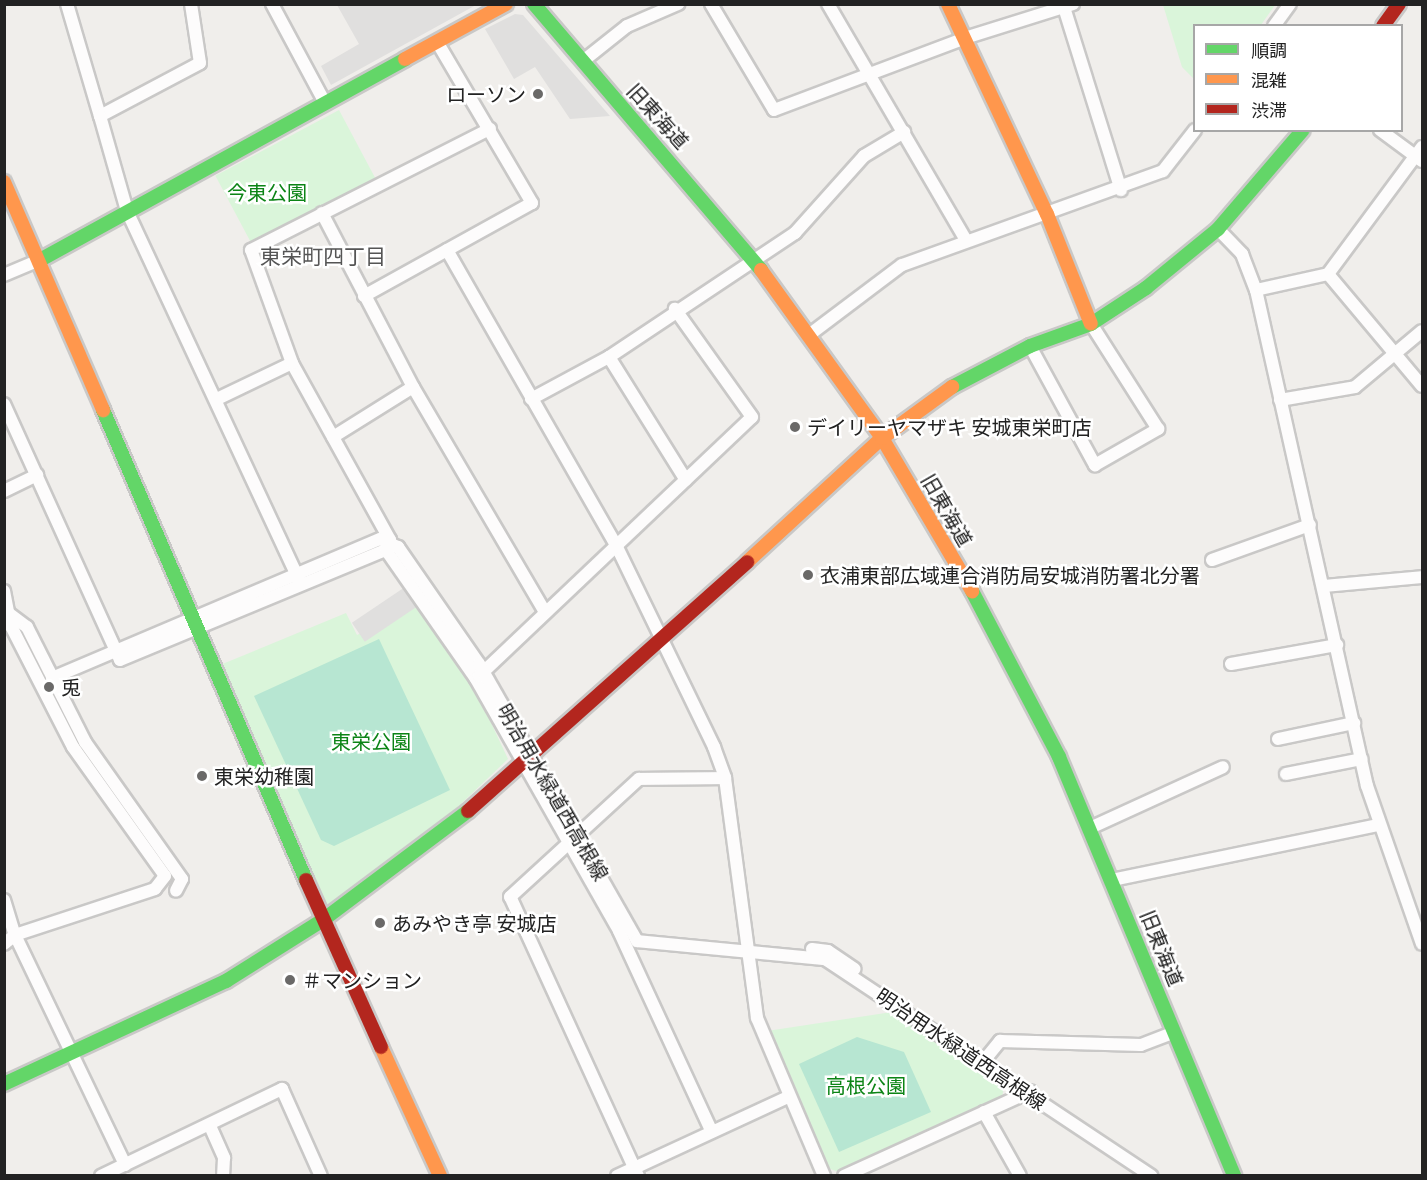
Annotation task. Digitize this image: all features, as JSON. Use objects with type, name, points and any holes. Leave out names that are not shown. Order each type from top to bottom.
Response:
[{"type":"street","points":[[67,4],[127,211],[217,399],[299,579]]},
{"type":"street","points":[[100,116],[200,63],[191,4]]},
{"type":"street","points":[[272,4],[325,104]]},
{"type":"street","points":[[4,275],[40,260],[506,4]]},
{"type":"street","name":"旧東海道","points":[[534,4],[752,258],[882,438],[1001,641],[1090,828],[1234,1176]]},
{"type":"street","points":[[583,61],[627,26],[678,4]]},
{"type":"street","points":[[711,4],[774,110],[968,37],[1067,6],[1121,190]]},
{"type":"street","points":[[828,4],[965,238]]},
{"type":"street","points":[[948,4],[968,37],[1047,214],[1091,324],[1158,429],[1095,465],[1030,346]]},
{"type":"street","points":[[1275,24],[1290,4]]},
{"type":"street","points":[[1384,24],[1399,4]]},
{"type":"street","points":[[364,296],[532,203],[437,42]]},
{"type":"street","points":[[490,129],[322,213],[413,387],[545,612]]},
{"type":"street","points":[[531,399],[609,357],[675,309],[752,258],[795,233],[864,156],[904,132]]},
{"type":"street","points":[[809,335],[902,265],[965,238],[1121,190],[1163,171],[1193,132]]},
{"type":"street","points":[[4,1084],[226,981],[322,920],[529,762],[663,640],[757,547],[882,438],[955,385],[1030,346],[1091,324],[1146,288],[1218,229],[1301,132]]},
{"type":"street","points":[[1256,290],[1328,273],[1420,155],[1383,132]]},
{"type":"street","points":[[4,182],[196,621],[322,920],[440,1176]]},
{"type":"street","name":"明治用水緑道西高根線","points":[[322,213],[252,250],[292,363],[333,437],[387,547],[398,547],[480,675],[572,838],[632,932]]},
{"type":"street","points":[[1218,229],[1242,254],[1256,290],[1377,825],[1422,944]]},
{"type":"street","points":[[447,250],[616,545],[663,640],[725,778],[745,947],[757,1018],[788,1097],[824,1176]]},
{"type":"street","points":[[1328,273],[1422,386]]},
{"type":"street","points":[[480,675],[752,417],[675,309]]},
{"type":"street","points":[[1280,400],[1355,387],[1396,356],[1422,331]]},
{"type":"street","points":[[609,357],[686,480]]},
{"type":"street","points":[[217,399],[292,363]]},
{"type":"street","points":[[333,437],[413,387]]},
{"type":"street","points":[[4,404],[115,649]]},
{"type":"street","points":[[4,491],[37,475]]},
{"type":"street","points":[[1212,560],[1310,525]]},
{"type":"street","points":[[52,678],[115,649],[196,621],[299,579],[380,539],[387,547]]},
{"type":"street","points":[[1324,586],[1422,577]]},
{"type":"street","points":[[4,591],[11,626],[73,747],[165,876],[155,889],[15,935],[4,944]]},
{"type":"street","points":[[8,612],[27,627],[84,742],[182,879],[176,891]]},
{"type":"street","points":[[1231,664],[1337,645]]},
{"type":"street","points":[[1278,739],[1354,723]]},
{"type":"street","points":[[1286,774],[1362,759]]},
{"type":"street","points":[[1090,828],[1224,767]]},
{"type":"street","points":[[636,1172],[510,897],[639,779],[725,778]]},
{"type":"street","points":[[1112,880],[1377,825]]},
{"type":"street","points":[[572,838],[712,1132]]},
{"type":"street","points":[[5,903],[15,935],[125,1165]]},
{"type":"street","points":[[618,931],[745,947],[828,951],[987,1057],[1031,1091],[1162,1176]]},
{"type":"street","name":"明治用水緑道西高根線","points":[[745,947],[825,959],[1031,1091],[1152,1176]]},
{"type":"street","points":[[987,1057],[1000,1041],[1141,1045],[1175,1032]]},
{"type":"street","points":[[101,1176],[210,1126],[282,1089],[321,1176]]},
{"type":"street","points":[[844,1176],[1031,1091]]},
{"type":"street","points":[[616,1176],[636,1172],[712,1132],[788,1097]]},
{"type":"street","points":[[984,1112],[1020,1176]]},
{"type":"street","points":[[210,1126],[224,1158],[223,1176]]},
{"type":"green space","points":[[1163,4],[1275,5],[1262,24],[1193,24],[1193,78],[1182,67]]},
{"type":"green space","name":"今東公園","points":[[339,110],[376,179],[252,245],[215,176]]},
{"type":"green space","name":"東栄公園","points":[[418,606],[471,680],[508,759],[422,841],[326,913],[220,665],[346,613],[357,635]]},
{"type":"green space","points":[[379,639],[450,790],[334,846],[321,840],[254,696]]},
{"type":"green space","name":"高根公園","points":[[892,1012],[1004,1086],[1002,1098],[839,1172],[830,1169],[767,1031]]},
{"type":"green space","points":[[857,1037],[904,1052],[931,1112],[839,1152],[799,1064]]},
{"type":"shaded area","points":[[337,5],[476,5],[331,85],[321,66],[359,44]]},
{"type":"shaded area","points":[[515,14],[523,15],[610,116],[570,119],[535,67],[514,79],[485,29]]},
{"type":"shaded area","points":[[405,587],[418,606],[365,642],[352,623]]},
{"type":"traffic: fast","points":[[534,4],[761,270]]},
{"type":"traffic: fast","points":[[40,260],[405,59]]},
{"type":"traffic: fast","points":[[952,387],[1030,346],[1091,324],[1146,288],[1218,229],[1301,132]]},
{"type":"traffic: fast","points":[[103,410],[306,880]]},
{"type":"traffic: fast","points":[[972,591],[1059,757],[1234,1176]]},
{"type":"traffic: fast","points":[[4,1084],[226,981],[323,920],[468,811]]},
{"type":"traffic: slow","points":[[405,59],[506,4]]},
{"type":"traffic: slow","points":[[948,4],[1047,214],[1091,324]]},
{"type":"traffic: slow","points":[[4,182],[103,410]]},
{"type":"traffic: slow","points":[[761,270],[882,438],[972,591]]},
{"type":"traffic: slow","points":[[747,562],[882,438],[952,387]]},
{"type":"traffic: slow","points":[[381,1047],[440,1176]]},
{"type":"traffic: jam","points":[[1384,24],[1399,4]]},
{"type":"traffic: jam","points":[[468,811],[747,562]]},
{"type":"traffic: jam","points":[[306,880],[381,1047]]},
{"type":"place","name":"ローソン","points":[[538,94]]},
{"type":"place","name":"デイリーヤマザキ 安城東栄町店","points":[[795,427]]},
{"type":"place","name":"衣浦東部広域連合消防局安城消防署北分署","points":[[808,575]]},
{"type":"place","name":"兎","points":[[49,687]]},
{"type":"place","name":"東栄幼稚園","points":[[202,776]]},
{"type":"place","name":"あみやき亭 安城店","points":[[380,923]]},
{"type":"place","name":"＃マンション","points":[[290,980]]},
{"type":"district","name":"東栄町四丁目","points":[[323,257]]}]
